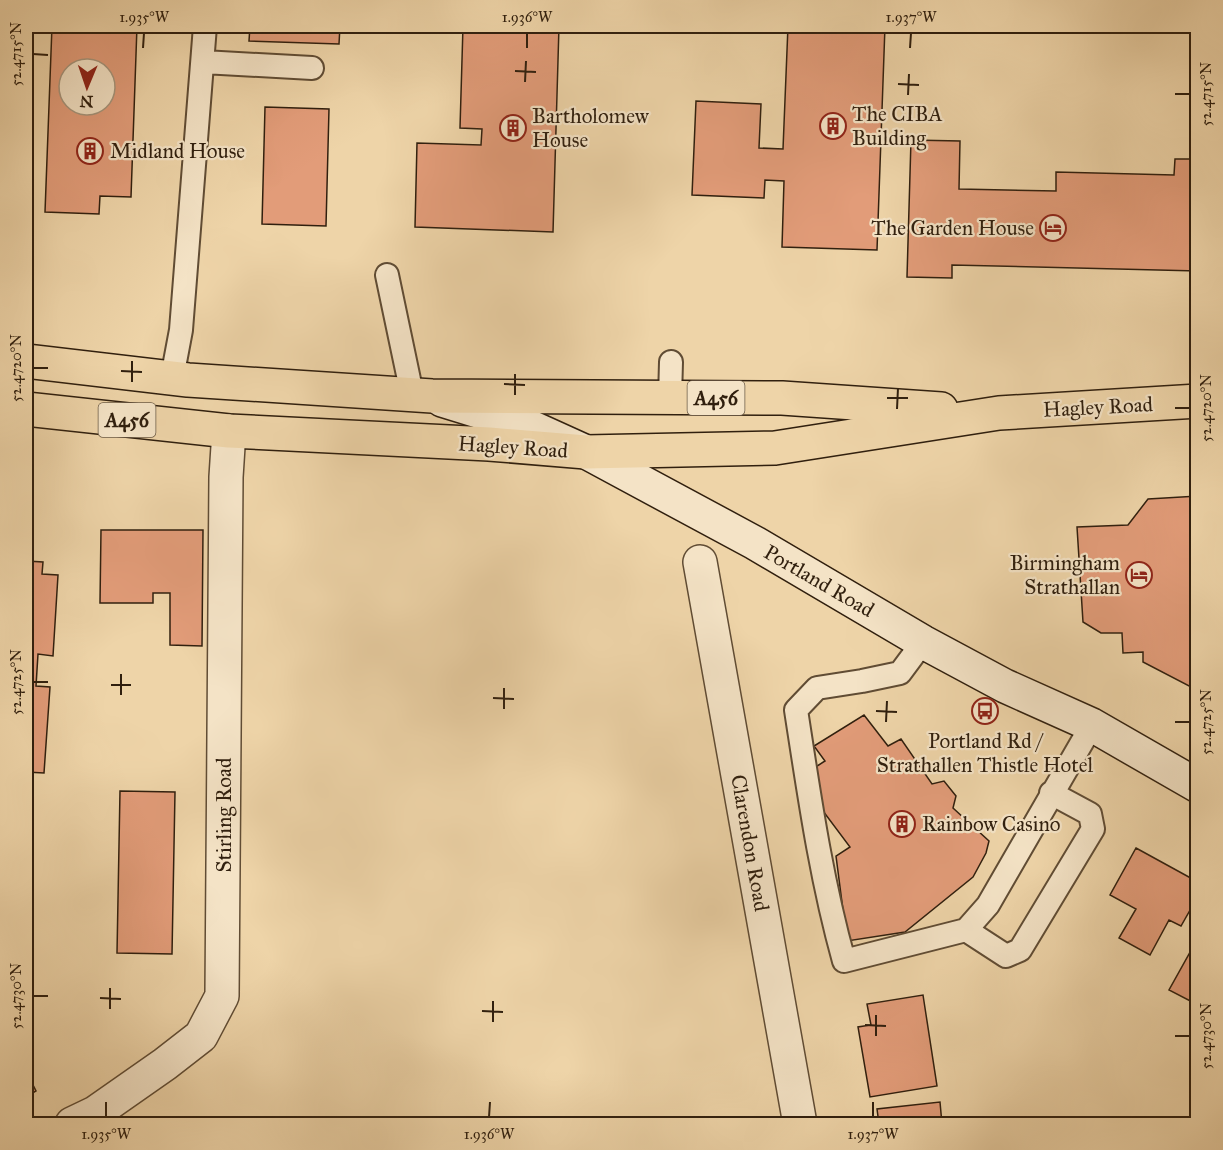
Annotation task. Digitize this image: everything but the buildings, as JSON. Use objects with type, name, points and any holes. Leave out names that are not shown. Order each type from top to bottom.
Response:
[{"type":"highway","name":"Hagley Road","points":[[26,361],[172,378],[422,395],[782,398],[999,413]]},
{"type":"highway","name":"Hagley Road","points":[[26,409],[229,431],[489,444],[586,452],[775,448],[999,413],[1197,401]]},
{"type":"street","name":"Portland Road","points":[[422,395],[533,428],[586,452],[762,548],[923,642],[1005,686],[1092,725],[1197,786]]},
{"type":"street","name":"Stirling Road","points":[[72,1125],[95,1113],[165,1064],[201,1035],[222,996],[226,477],[229,431]]},
{"type":"street","name":"Clarendon Road","points":[[700,562],[800,1125]]},
{"type":"lane","points":[[172,378],[181,330],[205,26]]},
{"type":"lane","points":[[202,62],[312,68]]},
{"type":"lane","points":[[387,275],[422,395]]},
{"type":"lane","points":[[670,398],[671,362]]},
{"type":"lane","points":[[923,642],[900,673],[817,688],[796,710],[816,841],[831,915],[844,961],[966,930],[988,905],[1092,725]]},
{"type":"lane","points":[[966,930],[1006,956],[1020,950],[1093,829],[1090,814],[1051,793]]},
{"type":"place","name":"The CIBA Building","points":[[833,126]]},
{"type":"place","name":"Bartholomew House","points":[[513,128]]},
{"type":"place","name":"Midland House","points":[[90,151]]},
{"type":"place","name":"The Garden House","points":[[1053,228]]},
{"type":"place","name":"Birmingham Strathallan","points":[[1139,575]]},
{"type":"place","name":"Portland Rd / Strathallen Thistle Hotel","points":[[985,711]]},
{"type":"place","name":"Rainbow Casino","points":[[902,824]]}]
